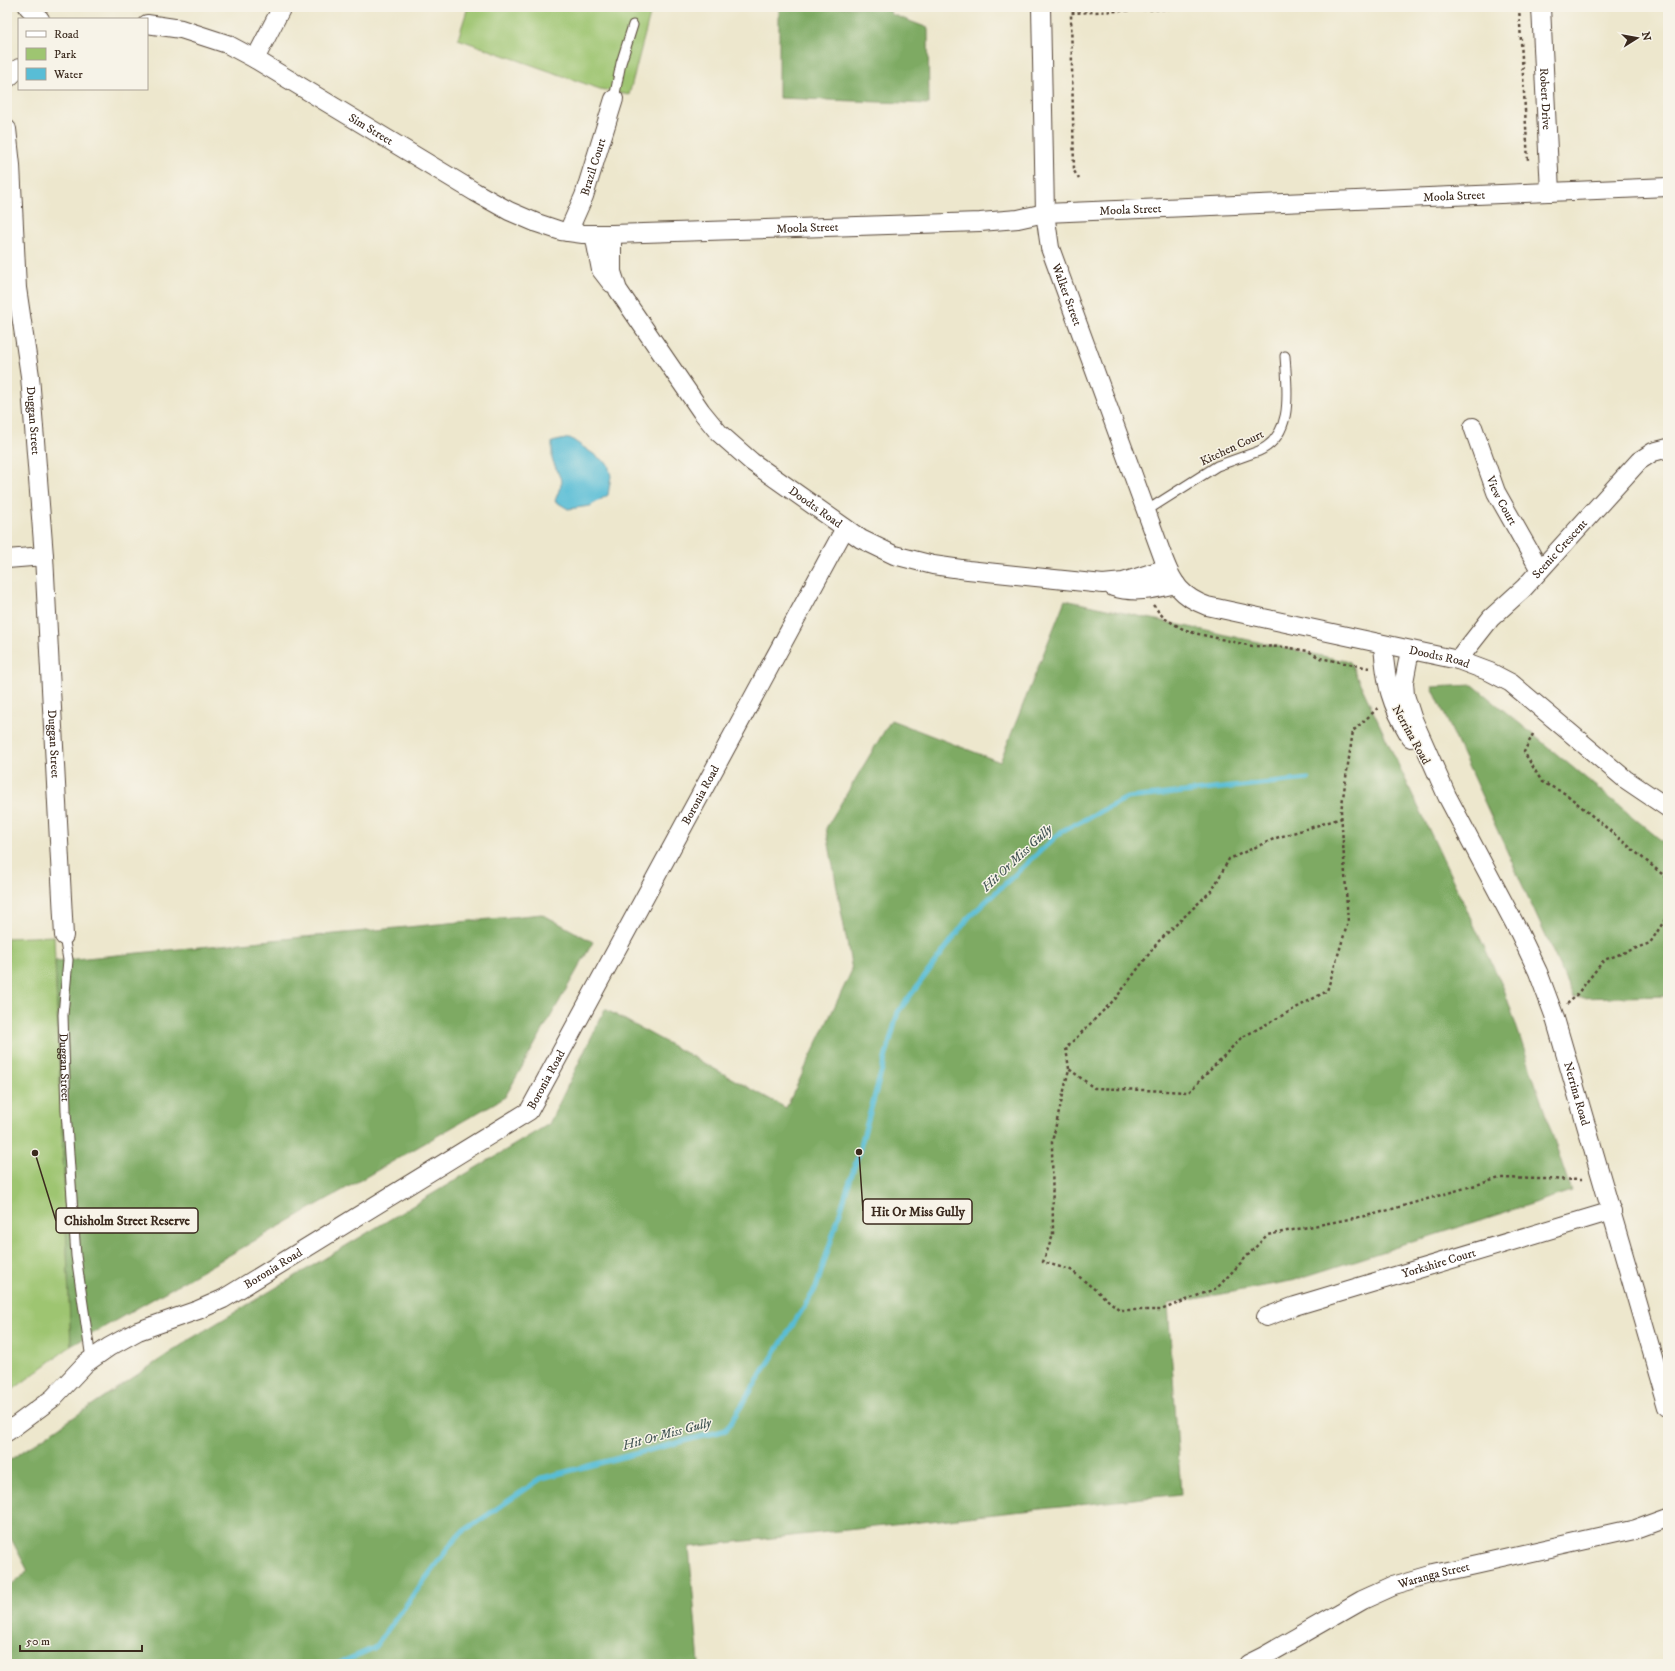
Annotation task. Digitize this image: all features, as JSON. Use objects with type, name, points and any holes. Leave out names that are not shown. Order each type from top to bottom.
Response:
[{"type":"street","points":[[28,7],[39,18]]},
{"type":"street","points":[[255,59],[282,7]]},
{"type":"street","name":"Walker Street","points":[[1042,7],[1045,214],[1050,248],[1167,568]]},
{"type":"street","name":"Robert Drive","points":[[1540,7],[1550,192]]},
{"type":"street","name":"Sim Street","points":[[148,24],[181,28],[227,44],[255,59],[494,204],[537,223],[568,232],[594,234]]},
{"type":"street","points":[[7,79],[18,69]]},
{"type":"street","name":"Brazil Court","points":[[568,232],[584,196],[614,99]]},
{"type":"street","name":"Duggan Street","points":[[7,129],[11,165],[17,288],[30,376],[44,556],[64,936]]},
{"type":"street","name":"Moola Street","points":[[594,234],[980,222],[1018,219],[1045,214],[1668,187]]},
{"type":"street","name":"Doodts Road","points":[[594,234],[601,270],[620,294],[701,411],[719,433],[752,462],[861,539],[880,549],[916,561],[968,570],[1108,584],[1123,582],[1167,568],[1176,584],[1192,600],[1207,606],[1458,660],[1490,672],[1511,683],[1626,779],[1668,808]]},
{"type":"street","name":"Doodts Road","points":[[612,234],[613,276],[620,294]]},
{"type":"street","name":"View Court","points":[[1473,427],[1496,492],[1540,570]]},
{"type":"street","name":"Scenic Crescent","points":[[1458,660],[1487,623],[1540,570],[1639,461],[1653,452],[1668,448]]},
{"type":"street","name":"Boronia Road","points":[[7,1432],[53,1398],[91,1360],[131,1334],[198,1310],[223,1299],[529,1111],[845,528]]},
{"type":"street","points":[[7,559],[44,556]]},
{"type":"street","name":"Doodts Road","points":[[1092,582],[1126,591],[1144,591],[1176,584]]},
{"type":"street","name":"Nerrina Road","points":[[1383,645],[1385,671],[1391,699],[1401,722],[1447,796]]},
{"type":"street","name":"Nerrina Road","points":[[1410,650],[1404,682],[1407,702],[1416,728],[1447,796],[1519,932],[1538,972],[1554,1015],[1668,1407]]},
{"type":"street","name":"Yorkshire Court","points":[[1266,1317],[1295,1306],[1612,1211]]},
{"type":"street","name":"Waranga Street","points":[[1248,1664],[1362,1600],[1393,1586],[1442,1572],[1635,1529],[1668,1517]]},
{"type":"street","name":"Waranga Street","points":[[1635,1529],[1668,1528]]},
{"type":"lane","points":[[614,99],[621,63],[633,25]]},
{"type":"lane","name":"Kitchen Court","points":[[1146,511],[1217,466],[1266,448],[1275,439],[1287,411],[1285,356]]},
{"type":"lane","name":"Duggan Street","points":[[64,936],[68,957],[63,1015],[66,1111],[76,1256],[91,1360]]},
{"type":"path","points":[[1079,179],[1074,171],[1071,13],[1215,7]]},
{"type":"path","points":[[1519,7],[1528,160]]},
{"type":"path","points":[[1144,591],[1154,607],[1164,618],[1181,628],[1194,633],[1252,646],[1285,647],[1308,651],[1320,658],[1385,671]]},
{"type":"path","points":[[1070,1069],[1094,1088],[1189,1092],[1241,1038],[1327,991],[1348,922],[1341,811],[1353,731],[1370,715],[1391,699]]},
{"type":"path","points":[[1533,734],[1524,752],[1542,782],[1566,794],[1668,879]]},
{"type":"path","points":[[1342,818],[1276,838],[1229,859],[1213,889],[1158,942],[1116,998],[1066,1048],[1070,1069],[1052,1142],[1053,1235],[1043,1262],[1071,1270],[1120,1310],[1161,1310],[1217,1288],[1267,1234],[1375,1214],[1500,1178],[1603,1180]]},
{"type":"path","points":[[1554,1015],[1574,998],[1604,960],[1650,943],[1668,915]]},
{"type":"green space","points":[[468,7],[652,7],[629,95],[600,89],[458,39]]},
{"type":"green space","points":[[779,7],[889,7],[891,14],[928,28],[929,104],[779,98]]},
{"type":"green space","points":[[1065,600],[1350,662],[1504,989],[1571,1191],[1291,1281],[1168,1304],[1181,1494],[689,1547],[699,1664],[7,1664],[7,1588],[28,1571],[7,1531],[7,1462],[192,1338],[549,1124],[605,1009],[786,1108],[852,970],[826,828],[891,720],[1000,762]]},
{"type":"green space","points":[[1473,685],[1668,846],[1668,996],[1574,998],[1432,687]]},
{"type":"green space","points":[[542,914],[593,942],[505,1097],[71,1346],[55,961]]},
{"type":"green space","points":[[54,936],[71,1346],[7,1394],[7,938]]},
{"type":"water","points":[[570,438],[608,464],[611,476],[608,495],[590,506],[568,509],[555,501],[562,482],[552,459],[552,442]]},
{"type":"waterway","name":"Hit Or Miss Gully","points":[[337,1664],[374,1648],[458,1535],[542,1478],[726,1430],[816,1288],[859,1152],[898,1012],[969,917],[1062,831],[1127,798],[1308,779]]},
{"type":"place","name":"Hit Or Miss Gully","points":[[859,1152]]},
{"type":"place","name":"Chisholm Street Reserve","points":[[35,1153]]}]
